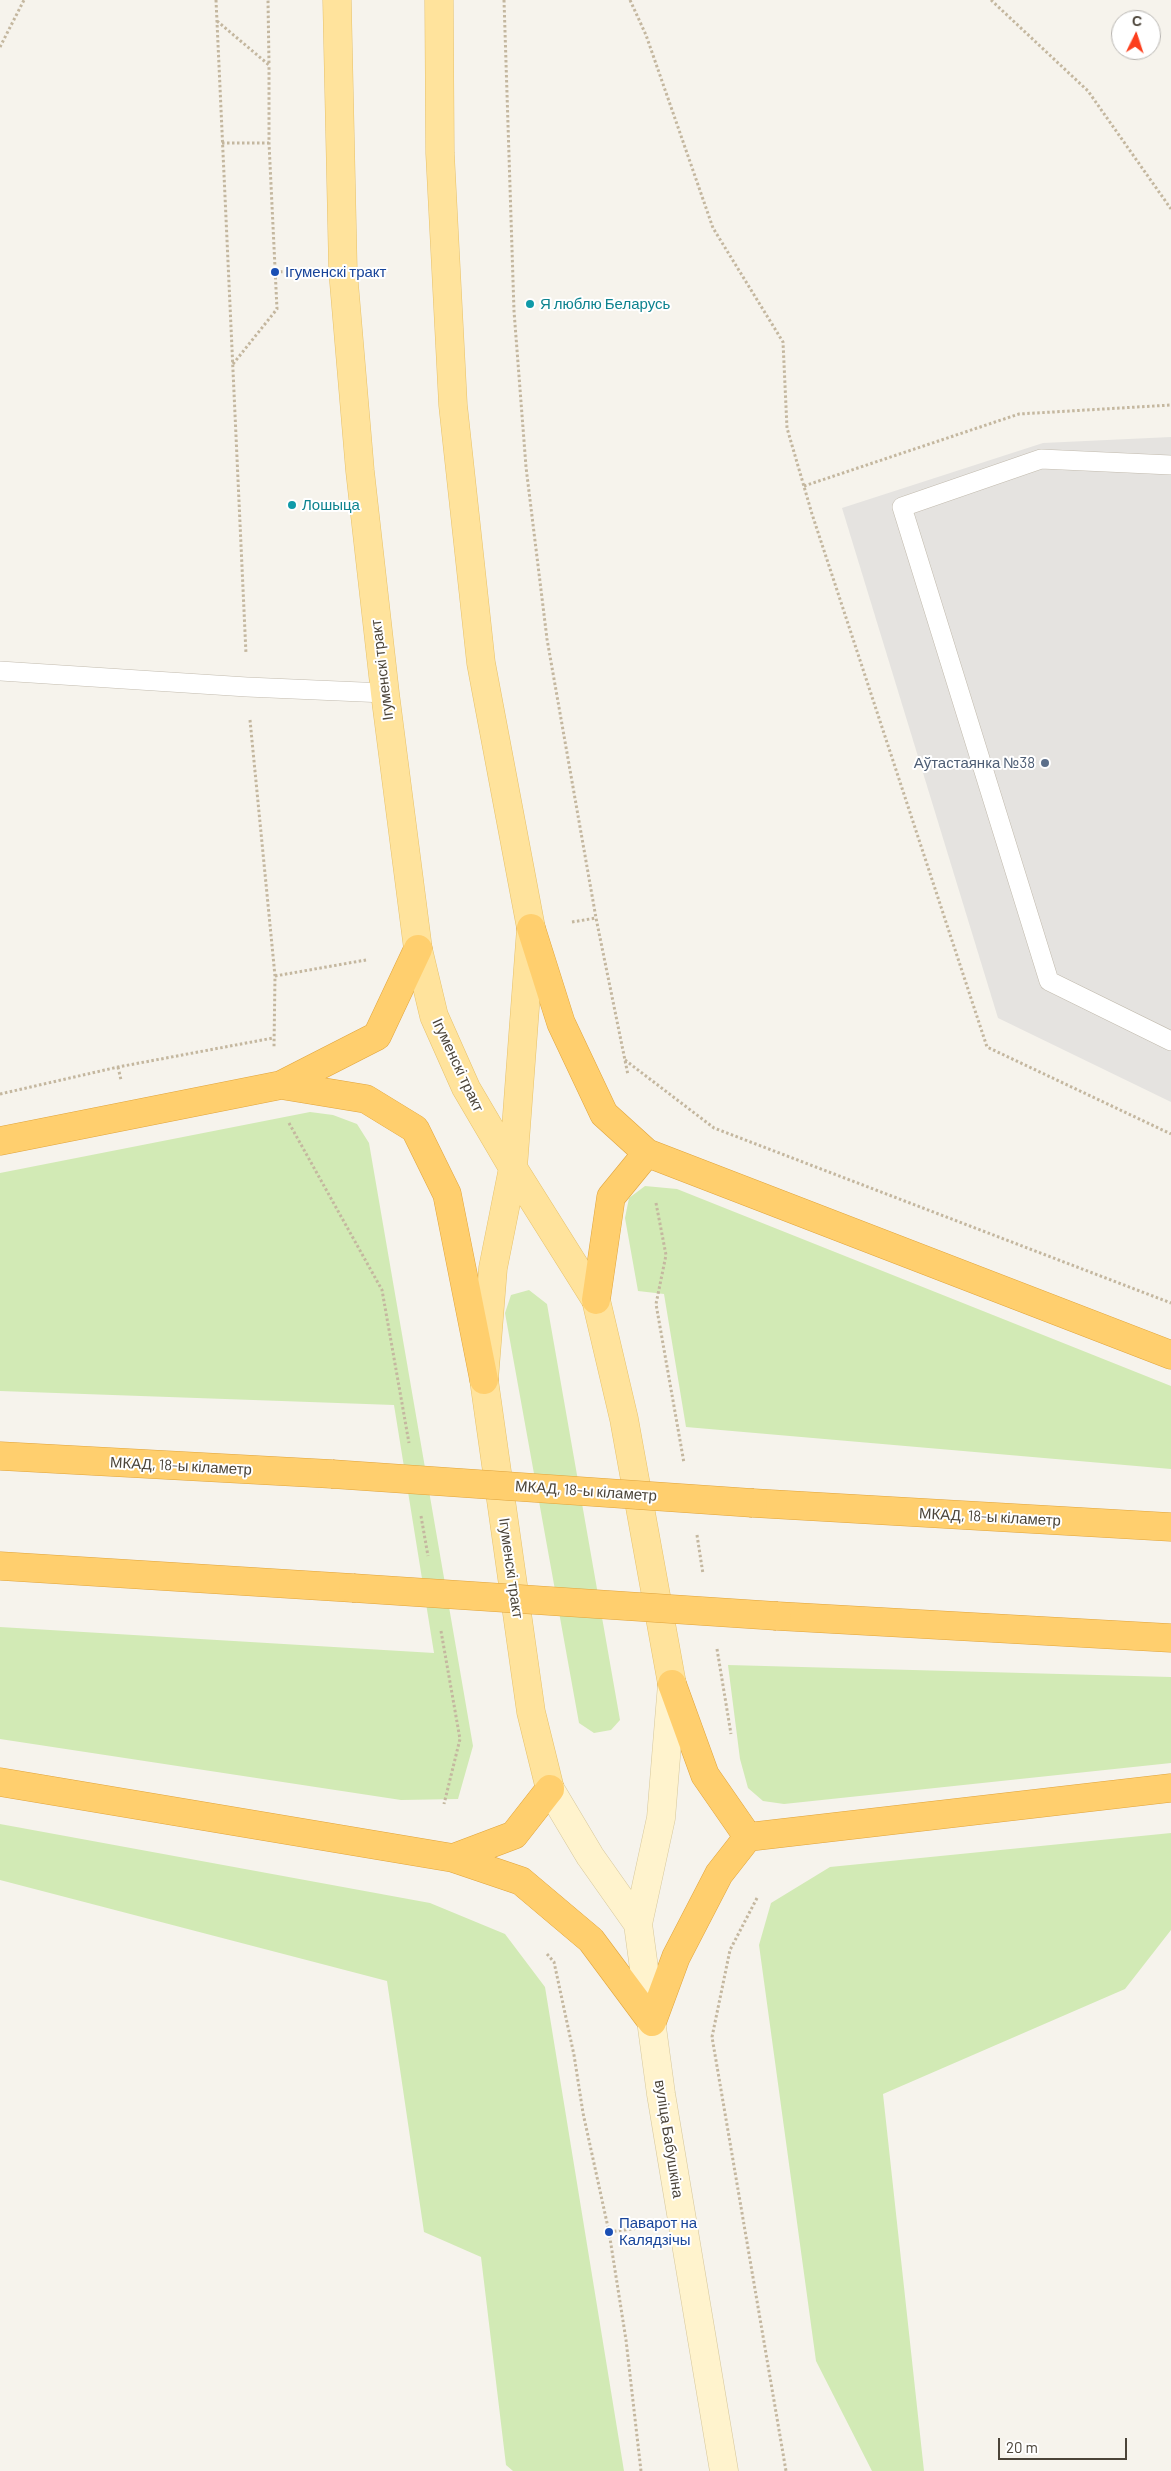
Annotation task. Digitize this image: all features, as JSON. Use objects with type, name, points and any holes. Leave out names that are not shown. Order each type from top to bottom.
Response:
[{"type":"highway","points":[[531,928],[561,1023],[604,1114],[647,1153],[1171,1355]]},
{"type":"highway","points":[[0,1140],[281,1085],[377,1036],[418,949]]},
{"type":"highway","points":[[281,1085],[366,1099],[415,1129],[447,1194],[484,1380]]},
{"type":"highway","points":[[596,1300],[611,1197],[647,1153]]},
{"type":"highway","name":"МКАД, 18-ы кіламетр","points":[[0,1456],[332,1474],[753,1503],[1171,1528]]},
{"type":"highway","points":[[0,1566],[777,1616],[1171,1638]]},
{"type":"highway","points":[[672,1684],[705,1775],[748,1837]]},
{"type":"highway","points":[[0,1782],[453,1858],[521,1881],[591,1940],[652,2022]]},
{"type":"highway","points":[[652,2022],[676,1957],[719,1874],[748,1837],[1171,1788]]},
{"type":"highway","points":[[453,1858],[514,1835],[550,1789]]},
{"type":"main road","name":"Ігуменскі тракт","points":[[337,0],[343,270],[360,471],[385,693],[418,949],[438,1025],[466,1088],[513,1168],[596,1300],[624,1419],[672,1684]]},
{"type":"main road","name":"Ігуменскі тракт","points":[[439,0],[440,153],[453,405],[481,662],[531,928],[513,1168],[493,1268],[484,1380],[531,1712],[550,1789]]},
{"type":"street","name":"вуліца Бабушкіна","points":[[672,1684],[661,1818],[638,1924],[682,2222],[724,2471]]},
{"type":"street","name":"вуліца Бабушкіна","points":[[550,1789],[590,1856],[638,1924]]},
{"type":"lane","points":[[1171,465],[1041,459],[902,507],[1048,981],[1171,1041]]},
{"type":"lane","points":[[0,671],[247,687],[385,693]]},
{"type":"path","points":[[0,46],[24,0]]},
{"type":"path","points":[[216,0],[247,687],[275,976],[273,1038],[276,1055]]},
{"type":"path","points":[[233,364],[277,309],[268,143],[268,0]]},
{"type":"path","points":[[504,0],[514,311],[526,467],[547,639],[596,918],[630,1083]]},
{"type":"path","points":[[630,0],[646,35],[713,228],[783,342],[787,428],[804,486],[987,1047],[1171,1134]]},
{"type":"path","points":[[991,0],[1088,91],[1171,209]]},
{"type":"path","points":[[216,20],[269,65]]},
{"type":"path","points":[[222,143],[268,143]]},
{"type":"path","points":[[804,486],[1019,414],[1171,405]]},
{"type":"path","points":[[572,922],[596,918]]},
{"type":"path","points":[[275,976],[366,960]]},
{"type":"path","points":[[0,1094],[118,1067],[273,1038]]},
{"type":"path","points":[[625,1059],[714,1128],[1171,1303]]},
{"type":"path","points":[[756,1898],[730,1950],[712,2037],[786,2471]]},
{"type":"path","points":[[543,1949],[554,1962],[574,2055],[583,2113],[610,2232],[626,2340],[641,2471]]},
{"type":"green space","points":[[310,1112],[333,1115],[357,1124],[369,1143],[473,1746],[458,1799],[401,1800],[0,1739],[0,1627],[434,1653],[394,1405],[0,1391],[0,1173]]},
{"type":"green space","points":[[645,1186],[677,1189],[1171,1386],[1171,1469],[686,1427],[664,1294],[638,1291],[625,1218],[629,1198]]},
{"type":"green space","points":[[529,1290],[547,1304],[620,1720],[611,1730],[594,1733],[579,1723],[505,1313],[511,1295]]},
{"type":"green space","points":[[728,1665],[1171,1677],[1171,1763],[784,1804],[763,1801],[748,1788],[740,1759]]},
{"type":"green space","points":[[0,1824],[430,1903],[505,1934],[545,1987],[624,2471],[513,2471],[506,2465],[481,2257],[424,2232],[387,1981],[0,1880]]},
{"type":"green space","points":[[1171,1833],[1171,1930],[1125,1989],[883,2094],[924,2471],[872,2471],[816,2361],[759,1945],[771,1903],[830,1867]]},
{"type":"shaded area","name":"Аўтастаянка №38","points":[[1171,437],[1171,1102],[998,1018],[842,508],[1043,443]]},
{"type":"place","name":"Ігуменскі тракт","points":[[275,272]]},
{"type":"place","name":"Я люблю Беларусь","points":[[530,304]]},
{"type":"place","name":"Лошыца","points":[[292,505]]},
{"type":"place","name":"Аўтастаянка №38","points":[[1045,763]]},
{"type":"place","name":"Паварот на Калядзічы","points":[[609,2232]]}]
